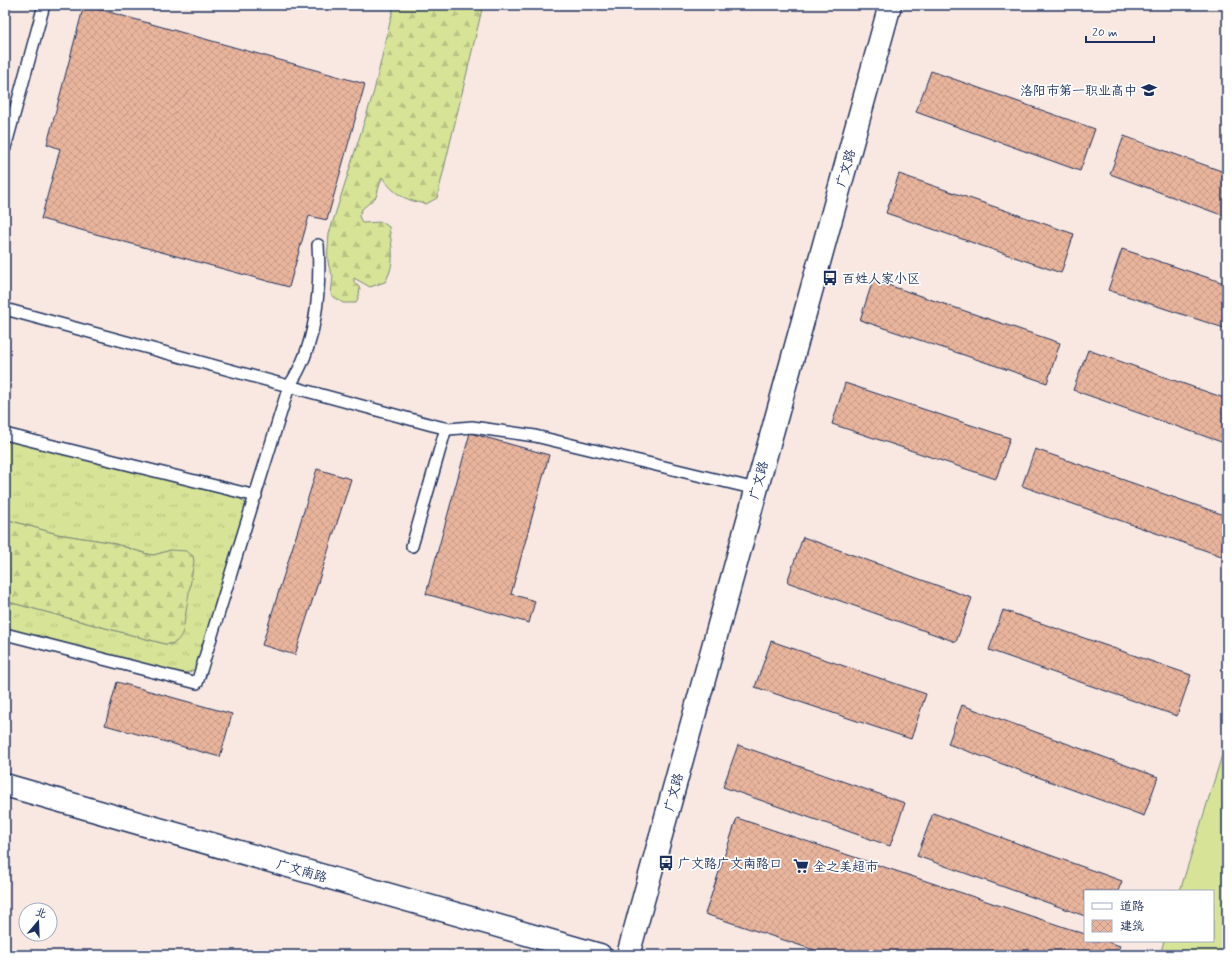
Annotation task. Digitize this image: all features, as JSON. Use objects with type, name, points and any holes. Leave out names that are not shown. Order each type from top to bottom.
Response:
[{"type":"street","name":"广文路","points":[[628,955],[890,5]]},
{"type":"street","name":"广文南路","points":[[5,785],[600,955]]},
{"type":"lane","points":[[5,148],[44,5]]},
{"type":"lane","points":[[5,634],[197,683],[289,386],[298,373],[311,331],[317,303],[319,278],[318,244]]},
{"type":"lane","points":[[5,309],[446,428],[472,427],[534,436],[756,489]]},
{"type":"lane","points":[[412,546],[446,428]]},
{"type":"lane","points":[[5,434],[256,496]]},
{"type":"green space","points":[[394,5],[483,5],[437,198],[426,204],[406,198],[395,192],[382,177],[376,197],[362,209],[359,216],[362,223],[382,222],[389,227],[392,255],[391,269],[385,282],[370,287],[354,278],[354,282],[360,288],[356,303],[343,303],[331,295],[333,276],[330,271],[328,261],[329,234],[374,91]]},
{"type":"green space","points":[[5,438],[233,496],[244,501],[247,507],[196,668],[190,672],[181,673],[5,628],[5,601],[165,644],[174,644],[171,550],[154,555],[147,554],[109,542],[57,534],[5,519]]},
{"type":"green space","points":[[5,519],[57,534],[109,542],[147,554],[154,555],[171,550],[186,551],[193,556],[194,561],[183,631],[180,637],[174,643],[165,644],[5,601]]},
{"type":"green space","points":[[1227,739],[1227,955],[1160,955],[1164,942],[1214,942],[1214,890],[1180,890]]},
{"type":"building","points":[[84,5],[365,84],[327,220],[309,216],[289,287],[41,219],[60,149],[47,144]]},
{"type":"building","points":[[931,71],[1095,129],[1080,171],[916,112]]},
{"type":"building","points":[[1124,136],[1227,173],[1227,217],[1110,174]]},
{"type":"building","points":[[899,174],[1074,234],[1061,273],[886,213]]},
{"type":"building","points":[[1122,249],[1227,284],[1227,329],[1108,290]]},
{"type":"building","points":[[873,280],[1060,343],[1047,383],[860,320]]},
{"type":"building","points":[[1088,350],[1227,399],[1227,444],[1073,390]]},
{"type":"building","points":[[845,383],[1010,438],[996,479],[832,424]]},
{"type":"building","points":[[470,433],[549,455],[511,594],[535,601],[529,623],[426,594]]},
{"type":"building","points":[[1035,449],[1227,516],[1227,548],[1224,557],[1022,486]]},
{"type":"building","points":[[317,469],[351,479],[295,655],[262,645]]},
{"type":"building","points":[[803,537],[972,598],[956,642],[787,582]]},
{"type":"building","points":[[1003,610],[1191,675],[1177,716],[989,650]]},
{"type":"building","points":[[771,641],[926,694],[911,739],[755,687]]},
{"type":"building","points":[[117,682],[232,714],[220,757],[105,725]]},
{"type":"building","points":[[962,705],[1158,777],[1144,816],[948,744]]},
{"type":"building","points":[[738,745],[905,803],[890,846],[723,787]]},
{"type":"building","points":[[933,813],[1122,881],[1118,890],[1084,890],[1084,916],[917,856]]},
{"type":"building","name":"全之美超市","points":[[737,818],[1084,934],[1084,942],[1108,942],[1120,946],[1116,955],[829,955],[705,914]]},
{"type":"place","name":"洛阳市第一职业高中","points":[[1149,90]]},
{"type":"place","name":"百姓人家小区","points":[[830,278]]},
{"type":"place","name":"广文路广文南路口","points":[[666,863]]},
{"type":"place","name":"全之美超市","points":[[801,866]]}]
